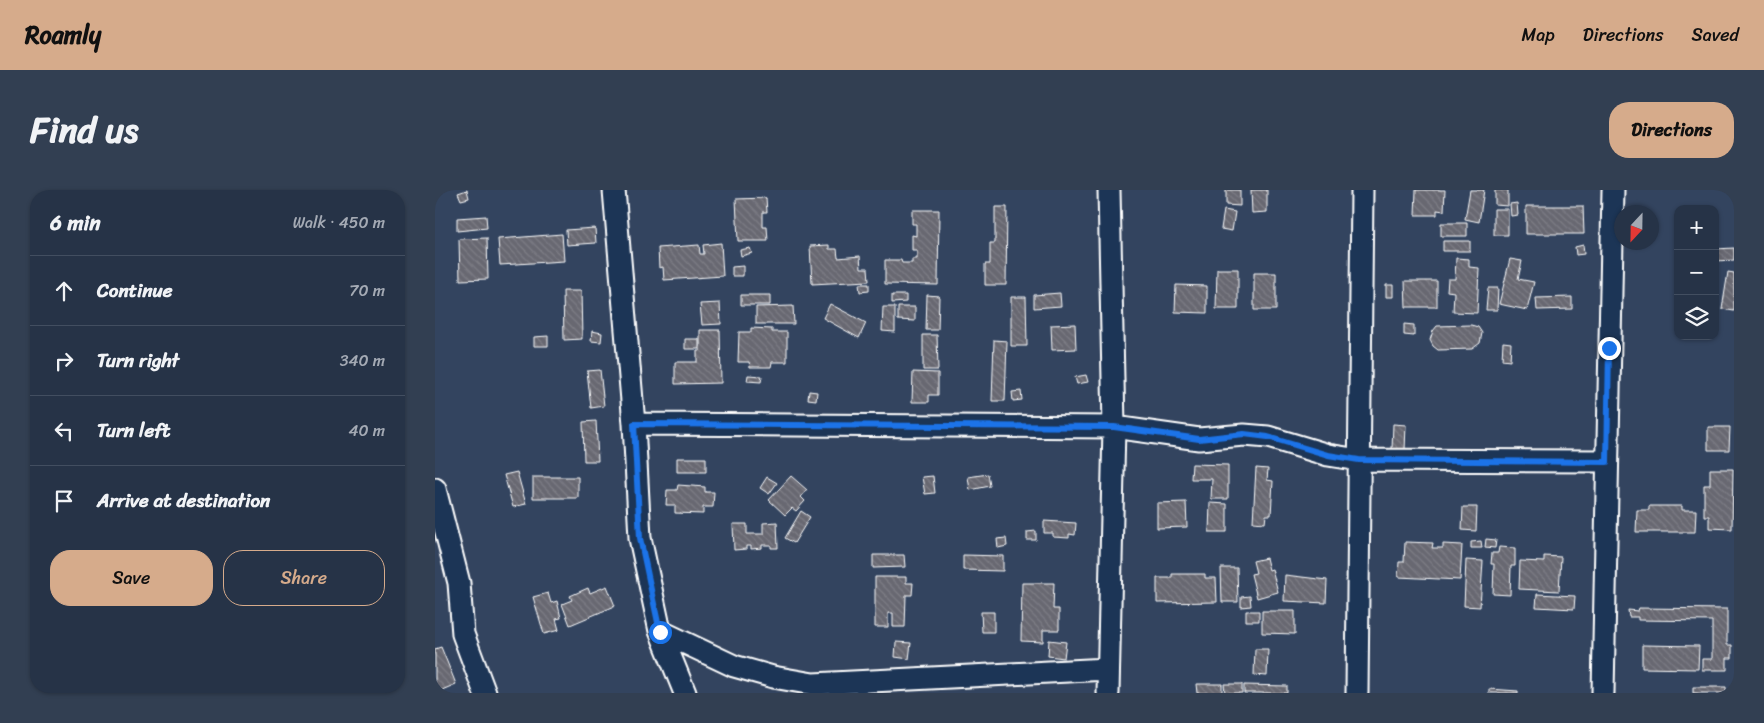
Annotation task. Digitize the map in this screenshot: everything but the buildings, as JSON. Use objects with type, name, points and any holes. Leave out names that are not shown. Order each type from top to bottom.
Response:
[{"type":"street","points":[[614,190],[634,424],[640,538],[660,632],[685,693]]},
{"type":"street","points":[[1108,693],[1114,427],[1109,190]]},
{"type":"street","points":[[1357,693],[1361,190]]},
{"type":"street","points":[[1603,693],[1613,190]]},
{"type":"street","points":[[634,424],[1114,427],[1199,439],[1244,434],[1268,437],[1328,455],[1359,460],[1607,462]]},
{"type":"street","points":[[435,489],[459,583],[463,634],[485,693]]},
{"type":"street","points":[[660,632],[734,666],[773,677],[813,684],[1108,670]]},
{"type":"route","points":[[660,632],[640,538],[634,424],[1114,427],[1199,439],[1244,434],[1268,437],[1328,455],[1359,460],[1607,462],[1609,348]]}]
